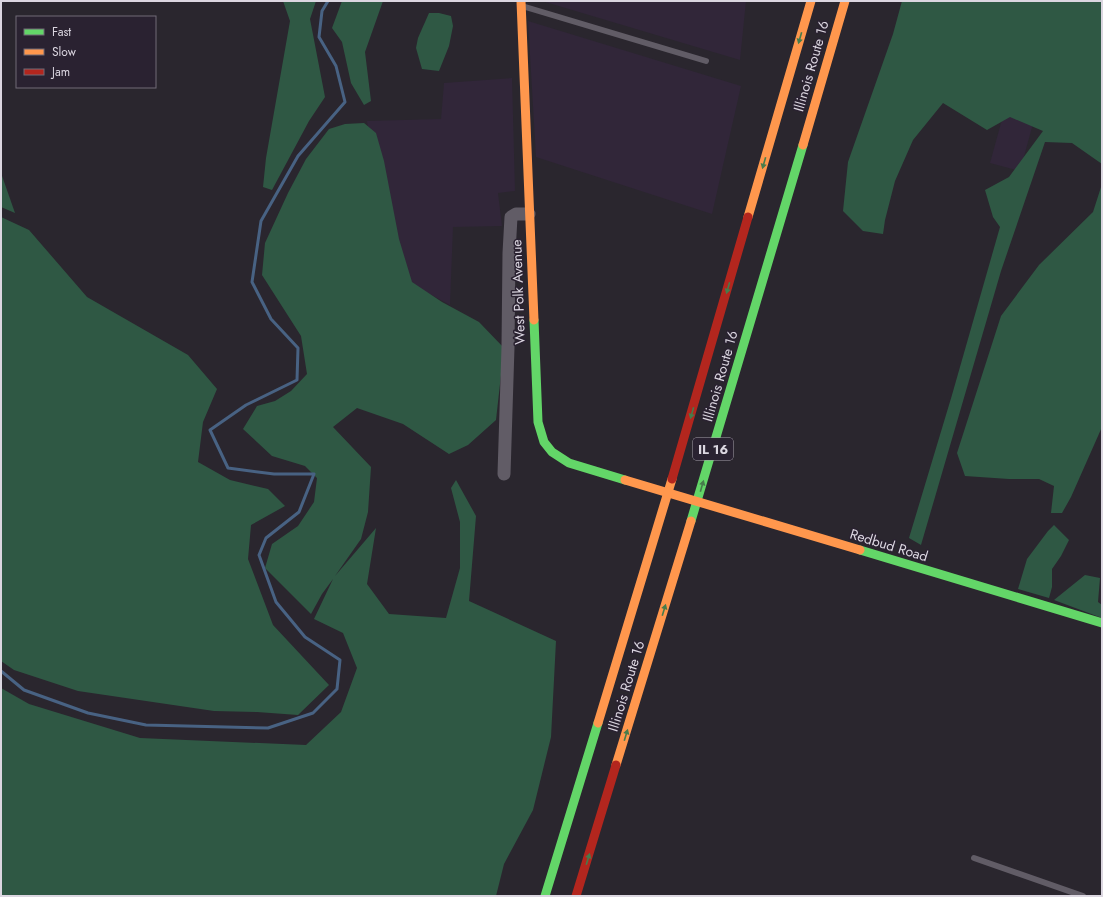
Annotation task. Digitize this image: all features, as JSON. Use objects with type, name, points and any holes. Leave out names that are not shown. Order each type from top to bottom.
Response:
[{"type":"main road","name":"Illinois Route 16","points":[[545,896],[668,494],[811,1]]},
{"type":"main road","name":"Illinois Route 16","points":[[576,896],[698,502],[845,1]]},
{"type":"main road","name":"West Polk Avenue","points":[[521,3],[539,432],[550,452],[559,459],[570,464],[668,494]]},
{"type":"main road","name":"Redbud Road","points":[[668,494],[1102,623]]},
{"type":"street","points":[[504,474],[511,218],[516,214],[529,214]]},
{"type":"lane","points":[[521,3],[706,60]]},
{"type":"lane","points":[[974,858],[1083,896]]},
{"type":"shaded area","points":[[542,1],[746,1],[740,60]]},
{"type":"shaded area","points":[[528,21],[741,86],[712,214],[536,157]]},
{"type":"shaded area","points":[[512,78],[515,191],[498,193],[502,226],[453,227],[450,305],[394,275],[367,121],[441,119],[444,83]]},
{"type":"shaded area","points":[[1004,112],[1034,120],[1020,171],[990,163]]},
{"type":"green space","points":[[283,1],[316,1],[310,19],[325,97],[309,121],[272,190],[263,187],[266,158],[290,21]]},
{"type":"green space","points":[[342,1],[383,1],[365,52],[371,101],[364,105],[351,83],[342,42],[332,28]]},
{"type":"green space","points":[[902,1],[1102,1],[1102,164],[1072,143],[1045,142],[1001,271],[921,545],[909,538],[1000,227],[993,217],[985,190],[1009,177],[1043,131],[1010,117],[987,130],[943,103],[913,140],[895,181],[883,234],[863,231],[843,211],[848,162],[893,34]]},
{"type":"green space","points":[[429,13],[439,13],[451,16],[453,26],[449,46],[439,71],[422,69],[416,48],[418,38]]},
{"type":"green space","points":[[364,123],[376,133],[384,161],[399,239],[412,282],[442,302],[479,322],[504,348],[496,420],[468,445],[449,454],[403,424],[357,408],[333,427],[371,467],[368,512],[361,539],[335,576],[376,528],[367,584],[389,614],[446,618],[460,568],[460,522],[451,488],[456,480],[476,516],[469,601],[556,641],[551,737],[533,810],[504,864],[496,896],[1,896],[1,688],[29,704],[140,738],[306,745],[341,712],[357,668],[343,633],[314,619],[333,579],[322,594],[311,614],[265,568],[272,544],[298,526],[314,502],[317,478],[305,466],[272,456],[243,429],[257,406],[275,401],[291,391],[307,374],[301,336],[262,275],[265,243],[288,193],[306,159],[329,129],[345,124]]},
{"type":"green space","points":[[1,173],[15,213],[1,207]]},
{"type":"green space","points":[[1102,184],[1102,427],[1071,497],[1062,513],[1051,513],[1054,486],[1039,479],[1009,479],[965,476],[957,453],[1001,316],[1039,265],[1093,212]]},
{"type":"green space","points":[[1,217],[29,230],[87,297],[188,355],[217,389],[203,422],[198,462],[230,480],[268,489],[285,506],[251,525],[248,559],[273,625],[329,685],[298,715],[214,711],[78,691],[14,670],[1,661]]},
{"type":"green space","points":[[1054,525],[1069,540],[1052,569],[1052,587],[1049,598],[1018,589],[1027,559]]},
{"type":"green space","points":[[1085,575],[1100,578],[1098,602],[1102,605],[1102,618],[1054,600]]},
{"type":"waterway","points":[[1,671],[24,690],[88,713],[146,725],[268,728],[313,713],[337,689],[340,660],[305,637],[276,602],[259,555],[266,538],[299,512],[314,474],[274,474],[228,468],[210,430],[246,405],[297,380],[298,348],[271,319],[252,282],[261,221],[298,156],[345,102],[336,66],[319,37],[322,11],[328,1]]},
{"type":"traffic: fast","points":[[691,521],[803,145]]},
{"type":"traffic: fast","points":[[534,320],[538,422],[544,442],[552,452],[569,463],[625,480]]},
{"type":"traffic: fast","points":[[860,550],[1102,623]]},
{"type":"traffic: fast","points":[[545,896],[598,723]]},
{"type":"traffic: slow","points":[[521,1],[534,320]]},
{"type":"traffic: slow","points":[[748,217],[811,1]]},
{"type":"traffic: slow","points":[[803,145],[845,1]]},
{"type":"traffic: slow","points":[[598,723],[672,479]]},
{"type":"traffic: slow","points":[[625,480],[860,550]]},
{"type":"traffic: slow","points":[[616,765],[691,521]]},
{"type":"traffic: jam","points":[[672,479],[748,217]]},
{"type":"traffic: jam","points":[[576,896],[616,765]]}]
